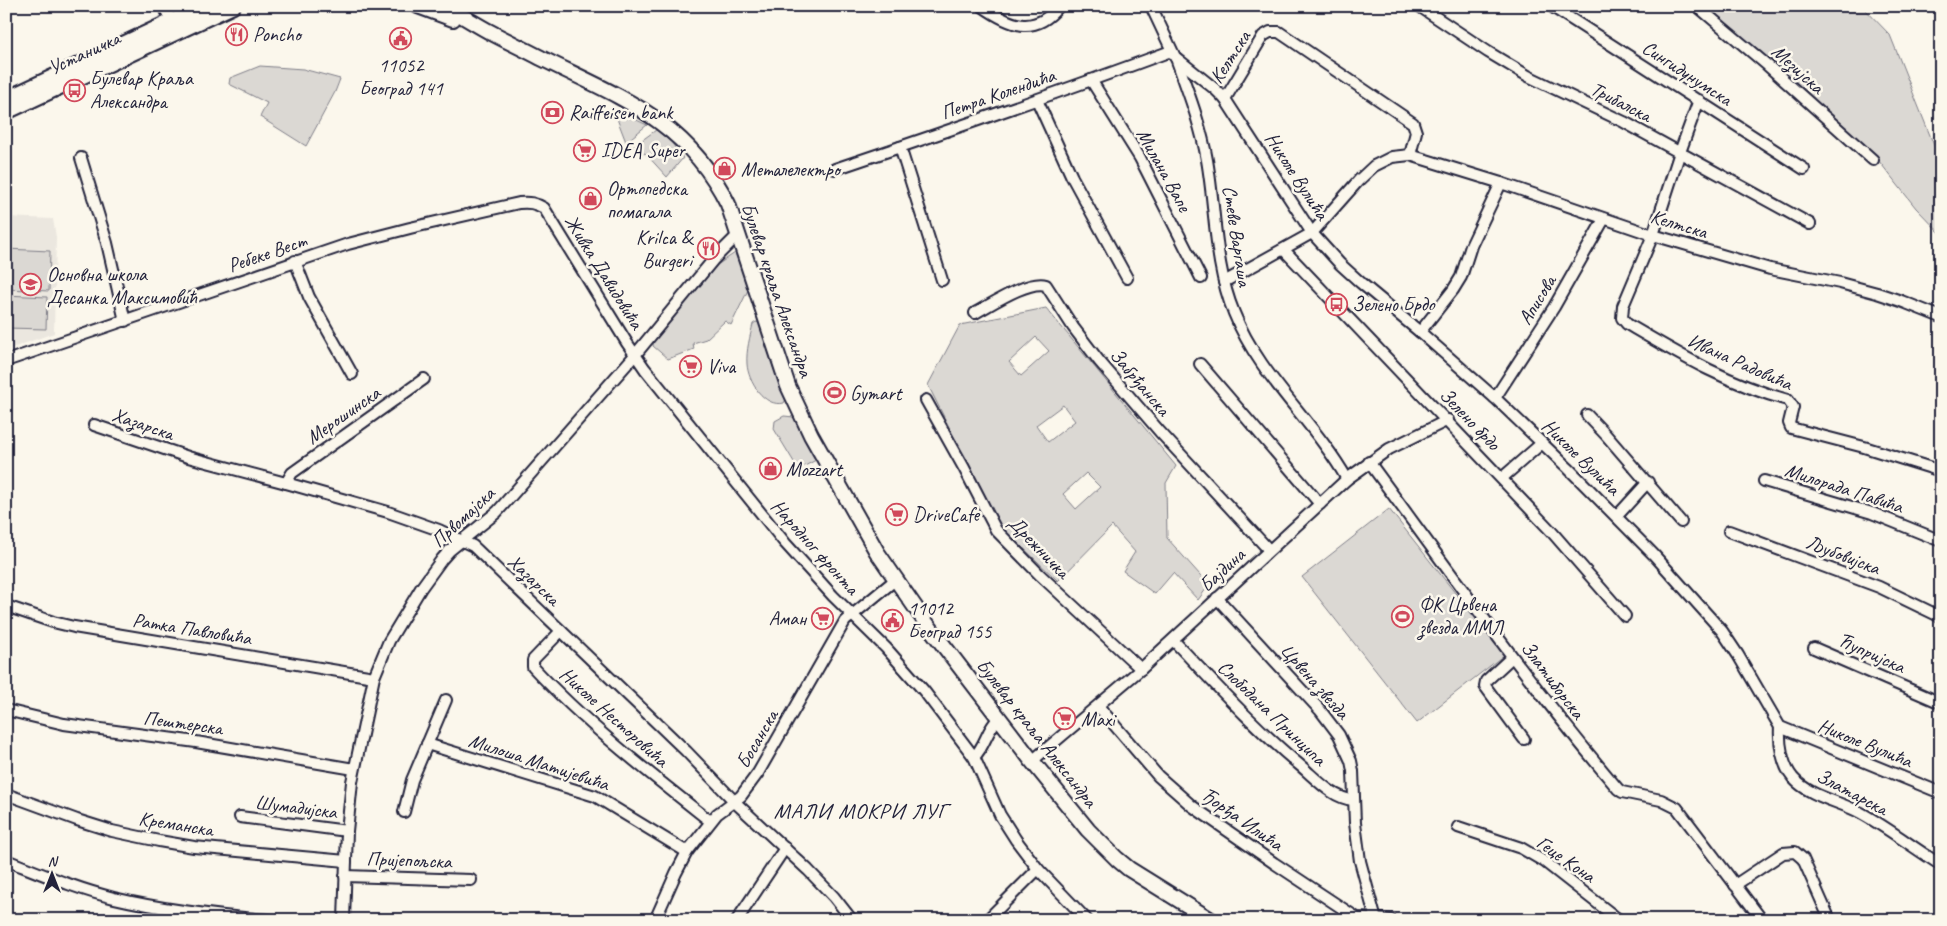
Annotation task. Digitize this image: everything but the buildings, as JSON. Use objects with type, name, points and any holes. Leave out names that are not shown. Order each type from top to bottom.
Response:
[{"type":"main road","name":"Устаничка","points":[[6,112],[174,27],[204,6]]},
{"type":"main road","name":"Устаничка","points":[[6,99],[174,27],[233,6]]},
{"type":"main road","name":"Булевар краља Александра","points":[[418,6],[491,33]]},
{"type":"main road","name":"Булевар краља Александра","points":[[444,6],[491,33],[629,102],[669,128],[690,149],[718,184],[728,204],[772,340],[798,408],[840,486],[895,580],[1032,761],[1088,830],[1117,859],[1211,920]]},
{"type":"street","points":[[164,6],[174,27]]},
{"type":"street","points":[[982,6],[1001,20],[1025,25],[1033,24],[1046,18],[1058,6]]},
{"type":"street","name":"Трибалска","points":[[1419,6],[1528,76],[1624,122],[1810,224]]},
{"type":"street","name":"Сингидунумска","points":[[1551,6],[1699,100],[1804,170]]},
{"type":"street","name":"Мезијска","points":[[1696,6],[1767,65],[1873,160]]},
{"type":"street","name":"Келтска","points":[[1151,7],[1174,54],[1225,99],[1263,36],[1270,32],[1279,32],[1413,123],[1416,132],[1410,155]]},
{"type":"street","name":"Петра Колендића","points":[[835,169],[1091,80],[1174,54]]},
{"type":"street","name":"Стеве Варгаша","points":[[1174,54],[1203,138],[1224,282],[1234,312],[1244,336],[1258,359],[1308,422],[1339,464],[1347,479]]},
{"type":"street","name":"Милана Вапе","points":[[1091,80],[1140,158],[1201,278]]},
{"type":"street","name":"Николе Вулића","points":[[1225,99],[1312,234],[1347,271],[1495,398],[1616,516],[1681,583],[1722,631],[1780,727],[1941,793]]},
{"type":"street","points":[[1037,100],[1072,177],[1127,278]]},
{"type":"street","points":[[1653,235],[1699,100]]},
{"type":"street","points":[[900,147],[942,280]]},
{"type":"street","name":"Келтска","points":[[1224,282],[1312,234],[1366,172],[1392,157],[1410,155],[1501,183],[1653,235],[1770,269],[1840,283],[1908,304],[1941,317]]},
{"type":"street","points":[[81,158],[107,243],[125,321]]},
{"type":"street","points":[[1420,332],[1453,290],[1501,183]]},
{"type":"street","name":"Ребеке Вест","points":[[6,361],[348,244],[519,203],[531,202],[544,208]]},
{"type":"street","name":"Живка Давидовића","points":[[544,208],[635,355]]},
{"type":"street","name":"Аписова","points":[[1495,398],[1554,307],[1604,219]]},
{"type":"street","name":"Првомајска","points":[[344,920],[347,831],[354,768],[374,676],[389,641],[421,588],[442,559],[497,512],[635,355],[706,268],[739,234]]},
{"type":"street","name":"Ивана Радовића","points":[[1653,235],[1624,306],[1622,318],[1627,324],[1703,368],[1756,392],[1788,400],[1793,407],[1789,423],[1791,428],[1864,447],[1941,472]]},
{"type":"street","name":"Зелено брдо","points":[[1284,250],[1551,530],[1625,616]]},
{"type":"street","points":[[295,262],[310,297],[352,374]]},
{"type":"street","name":"Забрђанска","points":[[975,313],[1026,288],[1037,284],[1046,285],[1073,327],[1099,361],[1160,432],[1269,550]]},
{"type":"street","name":"Народног фронта","points":[[635,355],[785,542],[833,596],[886,648],[924,691],[974,757],[1000,815],[1016,840],[1038,869],[1088,920]]},
{"type":"street","points":[[1200,364],[1320,504]]},
{"type":"street","name":"Мерошинска","points":[[286,483],[292,472],[424,379]]},
{"type":"street","name":"Дрежничка","points":[[926,400],[996,530],[1039,574],[1141,669]]},
{"type":"street","points":[[1588,415],[1681,522]]},
{"type":"street","name":"Бајдина","points":[[1032,761],[1141,669],[1347,479],[1389,448],[1448,420]]},
{"type":"street","name":"Хазарска","points":[[94,425],[188,457],[388,512],[462,540],[476,548],[693,758],[734,802],[785,848],[834,897],[852,920]]},
{"type":"street","points":[[1502,478],[1542,443]]},
{"type":"street","name":"Златиборска","points":[[1369,462],[1558,717],[1618,788],[1628,794],[1661,800],[1677,808],[1762,920]]},
{"type":"street","name":"Милорада Павића","points":[[1764,481],[1872,513],[1941,541]]},
{"type":"street","points":[[1616,516],[1648,482]]},
{"type":"street","name":"Љубовијска","points":[[1729,531],[1880,587],[1941,617]]},
{"type":"street","name":"Босанска","points":[[656,920],[663,900],[687,852],[710,821],[745,791],[758,773],[845,620],[895,580]]},
{"type":"street","name":"Црвена звезда","points":[[1217,598],[1330,722],[1343,742],[1353,771],[1353,800],[1360,861],[1376,919]]},
{"type":"street","name":"Ратка Павловића","points":[[6,606],[74,627],[374,676]]},
{"type":"street","name":"Николе Несторовића","points":[[561,631],[533,660],[532,667],[644,770],[710,821]]},
{"type":"street","name":"Слободана Принципа","points":[[1173,640],[1251,723],[1337,795],[1353,800]]},
{"type":"street","name":"Ћупријска","points":[[1814,648],[1941,703]]},
{"type":"street","points":[[1512,656],[1486,681],[1486,686],[1524,738]]},
{"type":"street","points":[[404,812],[412,780],[446,700]]},
{"type":"street","name":"Ђорђа Илића","points":[[1099,706],[1158,776],[1192,806],[1353,915],[1363,919],[1391,920]]},
{"type":"street","name":"Пештерска","points":[[6,710],[64,724],[196,742],[354,768]]},
{"type":"street","points":[[974,757],[982,746],[988,730],[999,718]]},
{"type":"street","name":"Златарска","points":[[1780,727],[1780,742],[1784,760],[1788,770],[1798,782],[1808,790],[1861,813],[1941,865]]},
{"type":"street","name":"Милоша Матијевића","points":[[427,744],[594,796],[687,852]]},
{"type":"street","name":"Креманска","points":[[6,794],[112,831],[159,841],[194,847],[346,861]]},
{"type":"street","name":"Шумадијска","points":[[240,817],[347,831]]},
{"type":"street","name":"Геце Кона","points":[[1458,827],[1503,842],[1540,859],[1619,920]]},
{"type":"street","points":[[737,920],[785,848]]},
{"type":"street","points":[[1735,885],[1783,853],[1795,852],[1803,859],[1830,920]]},
{"type":"street","points":[[6,860],[86,890],[131,902],[199,913],[269,920]]},
{"type":"street","points":[[987,920],[1038,869]]},
{"type":"street","name":"Пријепољска","points":[[345,876],[471,880]]},
{"type":"shaded area","points":[[1697,6],[1862,6],[1890,35],[1941,163],[1941,234],[1916,208],[1878,160]]},
{"type":"shaded area","points":[[260,66],[303,69],[340,79],[306,146],[260,117],[267,103],[229,84],[230,78]]},
{"type":"shaded area","points":[[618,111],[647,125],[626,142],[616,116]]},
{"type":"shaded area","points":[[656,130],[671,142],[683,158],[667,177],[645,153],[641,155],[634,146]]},
{"type":"shaded area","name":"Основна школа Десанка Максимовић","points":[[6,217],[53,219],[56,237],[54,333],[6,350]]},
{"type":"shaded area","points":[[6,249],[50,251],[49,291],[6,289]]},
{"type":"shaded area","points":[[735,253],[749,288],[731,325],[725,321],[706,339],[693,343],[694,349],[668,359],[653,346],[654,340],[717,265]]},
{"type":"shaded area","points":[[6,295],[47,297],[46,329],[6,328]]},
{"type":"shaded area","points":[[1046,308],[1176,466],[1166,483],[1167,538],[1209,585],[1198,600],[1173,573],[1155,594],[1123,571],[1135,552],[1112,526],[1058,581],[997,523],[928,385],[960,325]],"holes":[[[1036,337],[1049,351],[1021,376],[1009,362]],[[1063,405],[1075,421],[1048,442],[1036,425]],[[1086,473],[1100,487],[1076,509],[1063,494]]]},
{"type":"shaded area","points":[[756,322],[760,323],[773,367],[786,399],[784,403],[770,401],[764,397],[758,392],[750,378],[747,364],[748,344],[753,324]]},
{"type":"shaded area","points":[[784,416],[794,417],[816,457],[816,460],[801,468],[797,467],[774,429],[775,421]]},
{"type":"shaded area","name":"ФК Црвена звезда ММЛ","points":[[1389,509],[1504,655],[1417,723],[1302,577]]},
{"type":"place","name":"Poncho","points":[[237,34]]},
{"type":"place","name":"11052 Београд 141","points":[[401,39]]},
{"type":"place","name":"Булевар Краља Александра","points":[[74,90]]},
{"type":"place","name":"Raiffeisen bank","points":[[553,112]]},
{"type":"place","name":"IDEA Super","points":[[585,150]]},
{"type":"place","name":"Металелектро","points":[[725,169]]},
{"type":"place","name":"Ортопедска помагала","points":[[591,199]]},
{"type":"place","name":"Krilca & Burgeri","points":[[708,248]]},
{"type":"place","name":"Основна школа Десанка Максимовић","points":[[31,285]]},
{"type":"place","name":"Зелено Брдо","points":[[1336,304]]},
{"type":"place","name":"Viva","points":[[691,366]]},
{"type":"place","name":"Gymart","points":[[834,393]]},
{"type":"place","name":"Mozzart","points":[[770,469]]},
{"type":"place","name":"DriveCafe","points":[[897,514]]},
{"type":"place","name":"ФК Црвена звезда ММЛ","points":[[1403,616]]},
{"type":"place","name":"Аман","points":[[822,618]]},
{"type":"place","name":"11012 Београд 155","points":[[892,620]]},
{"type":"place","name":"Maxi","points":[[1065,719]]},
{"type":"district","name":"МАЛИ МОКРИ ЛУГ","points":[[861,811]]}]
